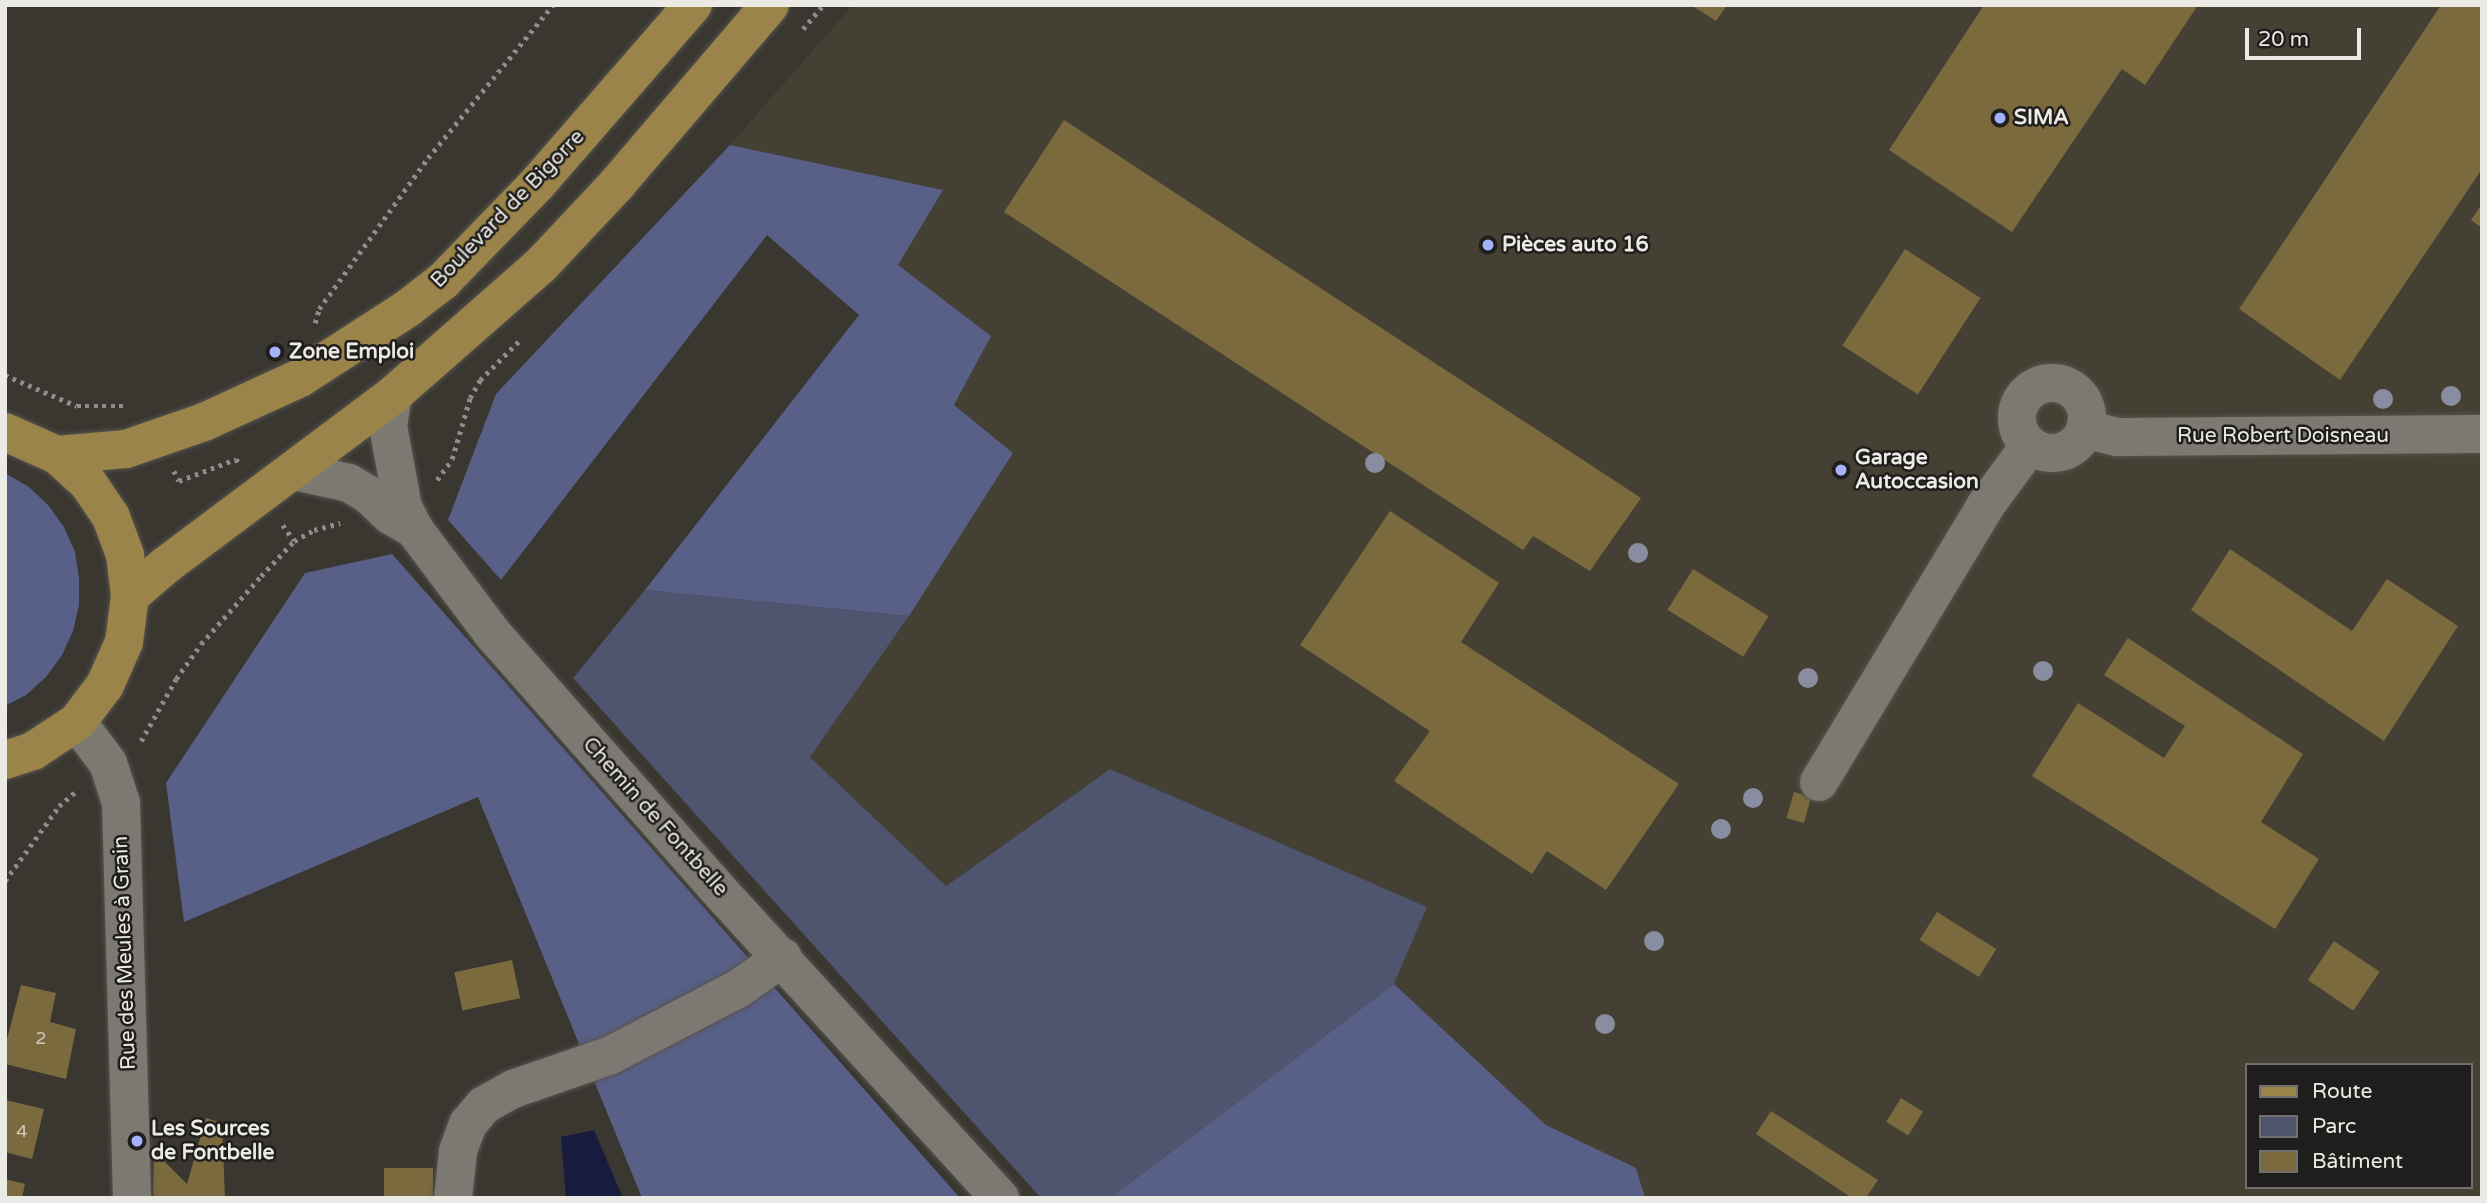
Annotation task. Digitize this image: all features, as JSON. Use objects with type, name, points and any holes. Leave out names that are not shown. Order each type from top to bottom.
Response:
[{"type":"main road","name":"Boulevard de Bigorre","points":[[57,455],[126,449],[204,422],[300,378],[359,342],[443,281],[538,183],[693,5]]},
{"type":"main road","points":[[130,596],[166,565],[393,395],[542,264],[626,174],[770,5]]},
{"type":"main road","points":[[5,432],[57,455],[88,483],[111,517],[125,555],[130,596],[119,653],[105,685],[76,722],[33,751],[5,760]]},
{"type":"street","points":[[2055,383],[2078,395],[2085,406],[2085,429],[2074,446],[2064,452],[2053,453],[2030,445],[2021,435],[2017,411],[2022,400],[2040,385],[2055,383]]},
{"type":"street","points":[[393,395],[388,426],[403,507],[414,528]]},
{"type":"street","name":"Rue Robert Doisneau","points":[[2085,429],[2116,437],[2482,434]]},
{"type":"street","points":[[1819,782],[1986,505],[2030,445]]},
{"type":"street","name":"Chemin de Fontbelle","points":[[293,471],[349,483],[369,495],[390,515],[414,528],[492,632],[715,886],[783,957],[1000,1198]]},
{"type":"street","name":"Rue des Meules à Grain","points":[[76,722],[108,763],[121,803],[131,1198]]},
{"type":"street","points":[[453,1198],[458,1151],[468,1124],[484,1105],[513,1089],[611,1055],[738,989],[783,957]]},
{"type":"path","points":[[312,335],[319,309],[420,168],[553,5]]},
{"type":"path","points":[[5,375],[77,406],[146,408],[153,412],[163,437]]},
{"type":"path","points":[[5,881],[59,806],[108,763],[138,745],[176,680],[201,644],[294,541]]},
{"type":"shaded area","points":[[853,5],[2482,5],[2482,1198],[1645,1198],[1636,1168],[1546,1125],[1394,984],[1427,907],[1110,769],[946,886],[810,757],[909,616],[1013,453],[954,405],[991,336],[898,265],[943,190],[730,145]]},
{"type":"shaded area","points":[[730,145],[943,190],[898,265],[991,336],[954,405],[1013,453],[909,616],[645,590],[859,315],[767,235],[501,580],[448,520],[496,394]]},
{"type":"shaded area","points":[[5,473],[29,487],[48,505],[64,527],[75,552],[79,605],[73,631],[62,655],[46,677],[26,695],[5,706]]},
{"type":"shaded area","points":[[392,554],[960,1198],[642,1198],[478,797],[184,922],[166,783],[305,573]]},
{"type":"shaded area","points":[[1394,984],[1546,1125],[1636,1168],[1645,1198],[1110,1198]]},
{"type":"shaded area","points":[[594,1130],[622,1196],[566,1198],[561,1137]]},
{"type":"green space","points":[[645,590],[909,616],[810,757],[946,886],[1110,769],[1427,907],[1394,984],[1110,1198],[1041,1198],[573,678]]},
{"type":"building","points":[[1691,5],[1727,5],[1716,21]]},
{"type":"building","name":"SIMA","points":[[1984,5],[2198,5],[2145,85],[2122,69],[2012,232],[1889,150]]},
{"type":"building","points":[[2441,5],[2482,5],[2482,169],[2340,380],[2239,309]]},
{"type":"building","points":[[1064,120],[1641,498],[1590,571],[1533,536],[1523,550],[1004,212]]},
{"type":"building","points":[[2482,204],[2482,228],[2471,220]]},
{"type":"building","points":[[1905,249],[1980,298],[1918,394],[1842,345]]},
{"type":"building","points":[[1390,511],[1499,583],[1461,642],[1679,784],[1606,890],[1547,851],[1532,874],[1394,781],[1430,731],[1300,645]]},
{"type":"building","points":[[2230,549],[2352,631],[2387,579],[2458,626],[2384,741],[2191,610]]},
{"type":"building","points":[[1693,569],[1768,616],[1743,657],[1668,610]]},
{"type":"building","points":[[2128,638],[2303,754],[2261,822],[2319,859],[2275,929],[2032,776],[2078,703],[2164,758],[2185,726],[2104,675]]},
{"type":"building","points":[[1794,792],[1811,797],[1804,823],[1787,818]]},
{"type":"building","points":[[1937,912],[1996,949],[1979,977],[1920,940]]},
{"type":"building","points":[[2334,941],[2380,972],[2353,1011],[2308,980]]},
{"type":"building","points":[[512,960],[520,998],[462,1010],[454,972]]},
{"type":"building","points":[[21,985],[56,993],[50,1022],[76,1029],[66,1079],[5,1064],[5,1047]]},
{"type":"building","points":[[1901,1098],[1923,1112],[1908,1136],[1886,1122]]},
{"type":"building","points":[[5,1100],[44,1109],[32,1159],[5,1152]]},
{"type":"building","points":[[1771,1111],[1878,1180],[1866,1198],[1852,1198],[1756,1134]]},
{"type":"building","points":[[206,1118],[222,1123],[225,1198],[157,1198],[153,1195],[154,1151],[187,1184]]},
{"type":"building","points":[[384,1168],[433,1168],[433,1198],[384,1198]]},
{"type":"building","points":[[5,1179],[25,1184],[22,1198],[5,1198]]},
{"type":"place","name":"SIMA","points":[[2000,118]]},
{"type":"place","name":"Pièces auto 16","points":[[1488,245]]},
{"type":"place","name":"Zone Emploi","points":[[275,352]]},
{"type":"place","name":"Garage Autoccasion","points":[[1841,470]]},
{"type":"place","name":"Les Sources de Fontbelle","points":[[137,1141]]}]
